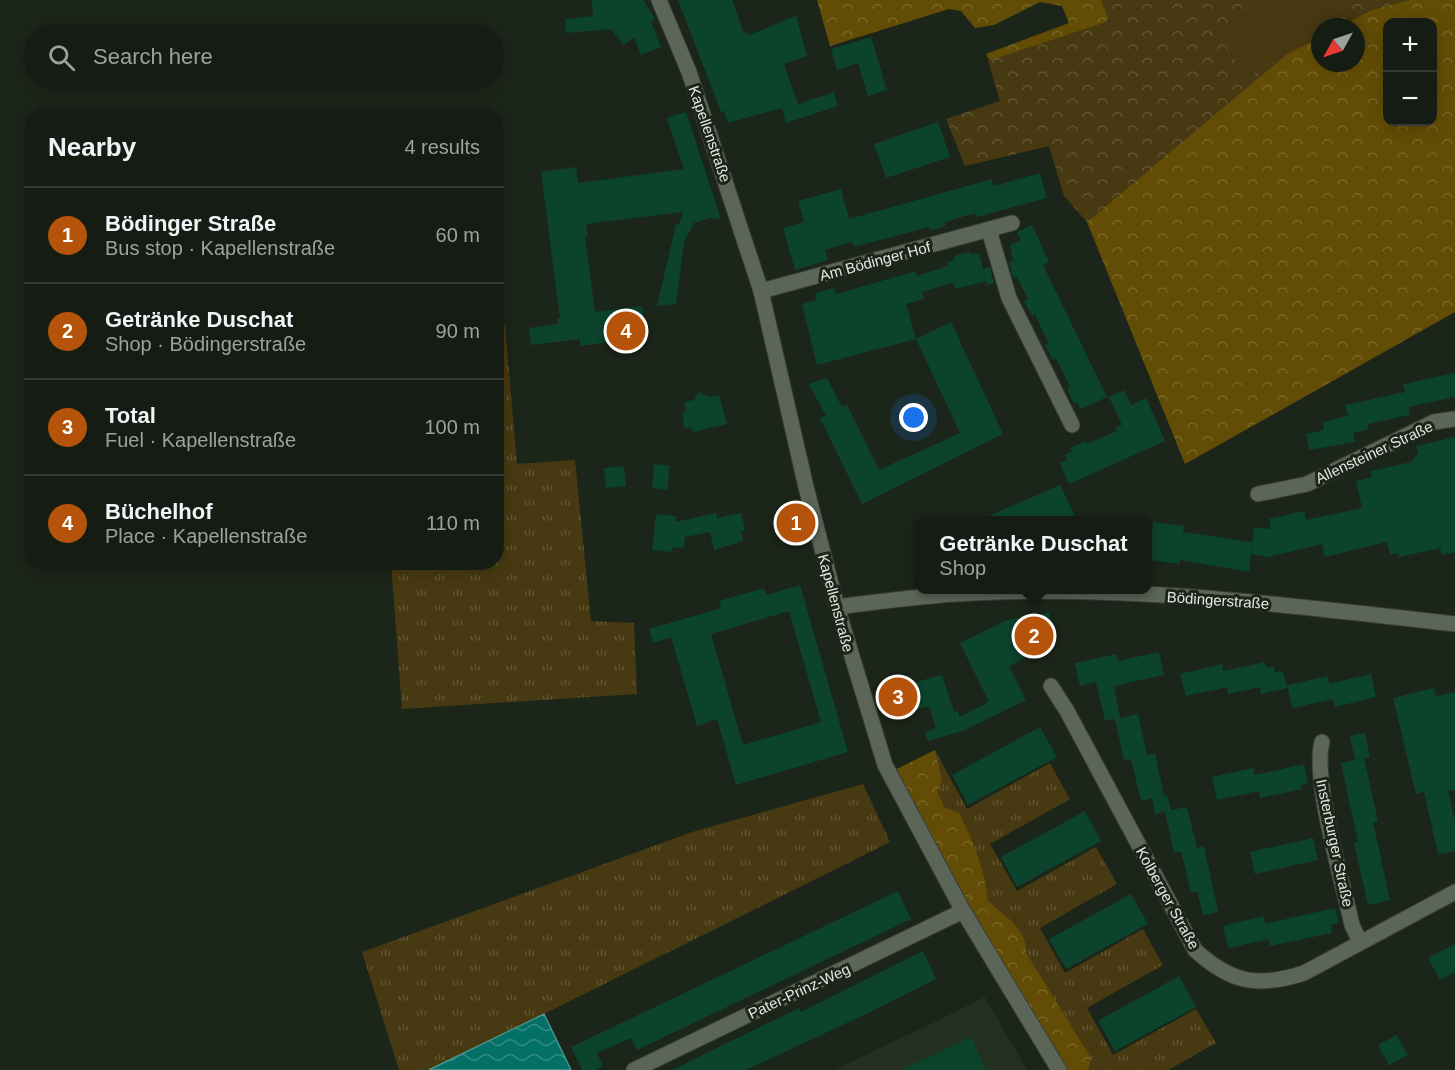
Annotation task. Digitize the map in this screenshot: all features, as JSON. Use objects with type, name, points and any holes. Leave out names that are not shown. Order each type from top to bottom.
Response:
[{"type":"street","name":"Kapellenstraße","points":[[658,0],[689,72],[761,291],[806,487],[837,607],[885,765],[963,911],[1059,1070]]},
{"type":"street","name":"Am Bödinger Hof","points":[[761,291],[1012,223]]},
{"type":"street","points":[[989,230],[1009,298],[1072,425]]},
{"type":"street","name":"Allensteiner Straße","points":[[1258,494],[1307,484],[1434,422],[1455,419]]},
{"type":"street","name":"Bödingerstraße","points":[[837,607],[963,594]]},
{"type":"street","name":"Bödingerstraße","points":[[1098,594],[1262,602],[1455,624]]},
{"type":"street","name":"Kolberger Straße","points":[[1052,686],[1195,950],[1215,968],[1234,977],[1259,982],[1282,980],[1304,973],[1455,892]]},
{"type":"street","name":"Insterburger Straße","points":[[1322,742],[1318,757],[1323,792],[1352,925],[1360,942]]},
{"type":"street","name":"Pater-Prinz-Weg","points":[[634,1070],[963,911]]},
{"type":"shaded area","points":[[985,997],[1027,1070],[834,1070],[955,1012]]},
{"type":"green space","points":[[817,0],[1133,0],[1088,36],[999,77],[986,54],[1069,23],[1062,6],[1040,2],[994,25],[975,28],[961,11],[949,9],[830,46]]},
{"type":"green space","points":[[1101,0],[1409,0],[1371,10],[1356,18],[1311,18],[1311,42],[1286,55],[1087,222],[1064,196],[1049,146],[965,166],[946,119],[1000,101],[988,61],[1109,21]]},
{"type":"green space","points":[[1267,0],[1333,0],[1343,15],[1338,18],[1311,18],[1311,36],[1247,78],[1218,32]]},
{"type":"green space","points":[[1409,0],[1455,0],[1455,312],[1185,464],[1087,222],[1286,54],[1311,42],[1311,72],[1365,72],[1365,18],[1356,18],[1371,10]]},
{"type":"green space","points":[[504,325],[517,464],[575,460],[591,621],[634,623],[637,694],[402,709],[392,570],[504,570]]},
{"type":"green space","points":[[935,750],[967,809],[1050,763],[1070,799],[990,844],[1017,891],[1096,847],[1117,884],[1040,928],[1065,973],[1143,929],[1163,965],[1087,1008],[1113,1055],[1196,1009],[1216,1043],[1168,1070],[1068,1070],[893,771]]},
{"type":"green space","points":[[935,750],[942,780],[937,791],[944,807],[959,813],[981,866],[988,901],[1019,930],[1026,953],[1091,1058],[1088,1070],[1068,1070],[969,908],[893,771]]},
{"type":"green space","points":[[863,784],[890,842],[544,1014],[571,1070],[399,1070],[362,952],[692,832]]},
{"type":"water","points":[[544,1014],[571,1070],[429,1070],[435,1067]]},
{"type":"building","points":[[592,0],[643,0],[655,19],[651,22],[661,47],[641,55],[634,37],[624,45],[611,29],[566,33],[565,19],[593,16]]},
{"type":"building","points":[[678,0],[732,0],[744,33],[749,35],[796,16],[807,56],[784,64],[798,104],[834,92],[838,106],[786,123],[782,108],[728,123],[724,111],[721,112]]},
{"type":"building","points":[[871,37],[887,90],[868,96],[858,63],[837,70],[831,49]]},
{"type":"building","points":[[686,112],[721,219],[710,218],[694,223],[684,242],[676,304],[657,306],[676,224],[679,224],[683,212],[586,224],[588,236],[585,236],[595,312],[642,306],[646,337],[580,346],[580,339],[531,345],[529,328],[557,324],[557,319],[560,318],[541,172],[576,167],[578,183],[684,169],[667,118]]},
{"type":"building","points":[[938,122],[950,157],[886,178],[874,144]]},
{"type":"building","points":[[1040,173],[1047,198],[977,217],[975,213],[945,222],[946,226],[930,231],[929,227],[854,247],[852,242],[825,250],[828,260],[795,270],[783,228],[804,222],[798,201],[841,189],[849,219],[992,179],[993,186]]},
{"type":"building","points":[[1032,225],[1049,262],[1043,265],[1107,397],[1081,409],[1077,402],[1074,404],[1067,389],[1070,387],[1056,358],[1053,360],[1045,345],[1048,343],[1035,314],[1032,316],[1024,301],[1028,299],[1017,277],[1013,278],[1009,262],[1013,261],[1010,245],[1021,240],[1017,232]]},
{"type":"building","points":[[970,252],[971,255],[979,253],[986,281],[955,289],[953,283],[922,292],[924,299],[906,304],[916,339],[817,365],[802,304],[817,300],[815,293],[834,288],[836,294],[916,271],[917,276],[948,266],[947,262],[955,260],[954,256]]},
{"type":"building","points":[[990,267],[994,283],[987,285],[983,269]]},
{"type":"building","points":[[951,322],[1003,434],[862,504],[820,418],[826,416],[809,384],[827,378],[842,407],[847,405],[879,470],[960,433],[916,339]]},
{"type":"building","points":[[1455,373],[1455,397],[1408,407],[1410,415],[1368,424],[1369,429],[1353,433],[1355,442],[1309,450],[1306,434],[1324,430],[1323,422],[1348,416],[1345,405],[1405,392],[1403,384]]},
{"type":"building","points":[[1124,390],[1131,405],[1146,398],[1165,441],[1069,484],[1060,463],[1067,460],[1065,455],[1072,451],[1070,448],[1086,441],[1087,444],[1117,431],[1115,428],[1122,425],[1109,397]]},
{"type":"building","points":[[699,392],[709,397],[719,395],[727,424],[693,432],[692,428],[685,429],[682,413],[686,412],[684,402],[694,400]]},
{"type":"building","points":[[1455,437],[1455,552],[1442,555],[1440,548],[1399,557],[1398,553],[1390,555],[1387,542],[1325,557],[1322,544],[1268,557],[1251,554],[1254,527],[1271,529],[1269,519],[1304,511],[1306,520],[1362,508],[1356,481],[1372,477],[1371,471],[1411,462],[1418,453],[1416,446]]},
{"type":"building","points":[[654,464],[670,466],[667,490],[652,488]]},
{"type":"building","points":[[624,466],[626,486],[606,488],[604,468]]},
{"type":"building","points":[[1060,485],[1075,516],[988,516]]},
{"type":"building","points":[[716,513],[717,518],[741,513],[745,530],[741,531],[743,541],[714,550],[710,532],[685,537],[684,548],[673,547],[672,552],[652,550],[656,514],[676,516],[675,522]]},
{"type":"building","points":[[1153,522],[1184,526],[1183,532],[1252,542],[1249,572],[1180,560],[1180,564],[1152,560]]},
{"type":"building","points":[[800,585],[848,752],[736,785],[717,719],[697,726],[671,637],[653,643],[649,629],[721,608],[719,601],[764,588],[766,595]],"holes":[[[789,611],[821,722],[743,745],[711,634]]]},
{"type":"building","points":[[1049,613],[1054,643],[1009,666],[1026,700],[965,730],[928,741],[925,733],[936,728],[929,706],[892,717],[885,690],[942,675],[954,712],[958,711],[959,717],[989,702],[960,643],[1007,620]]},
{"type":"building","points":[[1159,652],[1164,675],[1114,686],[1120,718],[1105,721],[1096,682],[1080,686],[1075,663],[1116,654],[1118,661]]},
{"type":"building","points":[[1265,662],[1266,668],[1274,666],[1275,672],[1283,671],[1287,688],[1261,694],[1260,687],[1228,694],[1227,687],[1186,696],[1180,674],[1222,664],[1223,671]]},
{"type":"building","points":[[1371,674],[1376,697],[1335,707],[1333,699],[1292,708],[1287,685],[1328,676],[1329,684]]},
{"type":"building","points":[[1434,688],[1436,696],[1455,692],[1455,790],[1448,791],[1455,821],[1455,851],[1438,854],[1424,792],[1416,794],[1393,698]]},
{"type":"building","points":[[1138,714],[1147,755],[1155,754],[1164,795],[1141,801],[1131,759],[1124,760],[1115,719]]},
{"type":"building","points":[[1040,727],[1057,757],[968,805],[952,775]]},
{"type":"building","points":[[1365,733],[1370,757],[1355,760],[1350,736]]},
{"type":"building","points":[[1364,758],[1378,821],[1373,822],[1390,900],[1368,905],[1354,843],[1358,842],[1341,763]]},
{"type":"building","points":[[1304,764],[1308,784],[1301,785],[1302,789],[1260,798],[1259,791],[1217,800],[1212,777],[1253,768],[1255,775]]},
{"type":"building","points":[[1167,795],[1171,810],[1187,807],[1197,848],[1204,846],[1218,912],[1203,915],[1197,891],[1191,893],[1181,851],[1174,853],[1165,812],[1155,814],[1152,798]]},
{"type":"building","points":[[1085,811],[1101,841],[1017,887],[1001,857]]},
{"type":"building","points":[[1313,838],[1318,860],[1255,874],[1250,852]]},
{"type":"building","points":[[898,891],[911,919],[637,1050],[631,1038],[597,1053],[603,1066],[595,1070],[582,1070],[571,1047]]},
{"type":"building","points":[[1131,894],[1148,924],[1066,969],[1049,939]]},
{"type":"building","points":[[1335,908],[1339,923],[1331,925],[1332,933],[1270,946],[1269,939],[1228,948],[1223,926],[1264,916],[1265,924]]},
{"type":"building","points":[[1455,944],[1455,972],[1440,980],[1428,958]]},
{"type":"building","points":[[923,951],[936,979],[864,1015],[746,1070],[672,1070],[799,1008],[801,1012]]},
{"type":"building","points":[[1179,976],[1196,1007],[1115,1051],[1098,1021]]},
{"type":"building","points":[[1397,1035],[1408,1055],[1389,1065],[1378,1045]]},
{"type":"building","points":[[971,1037],[986,1070],[901,1070]]},
{"type":"place","name":"Büchelhof","points":[[626,331]]},
{"type":"place","name":"Bödinger Straße","points":[[796,523]]},
{"type":"place","name":"Getränke Duschat","points":[[1034,636]]},
{"type":"place","name":"Total","points":[[898,697]]}]
